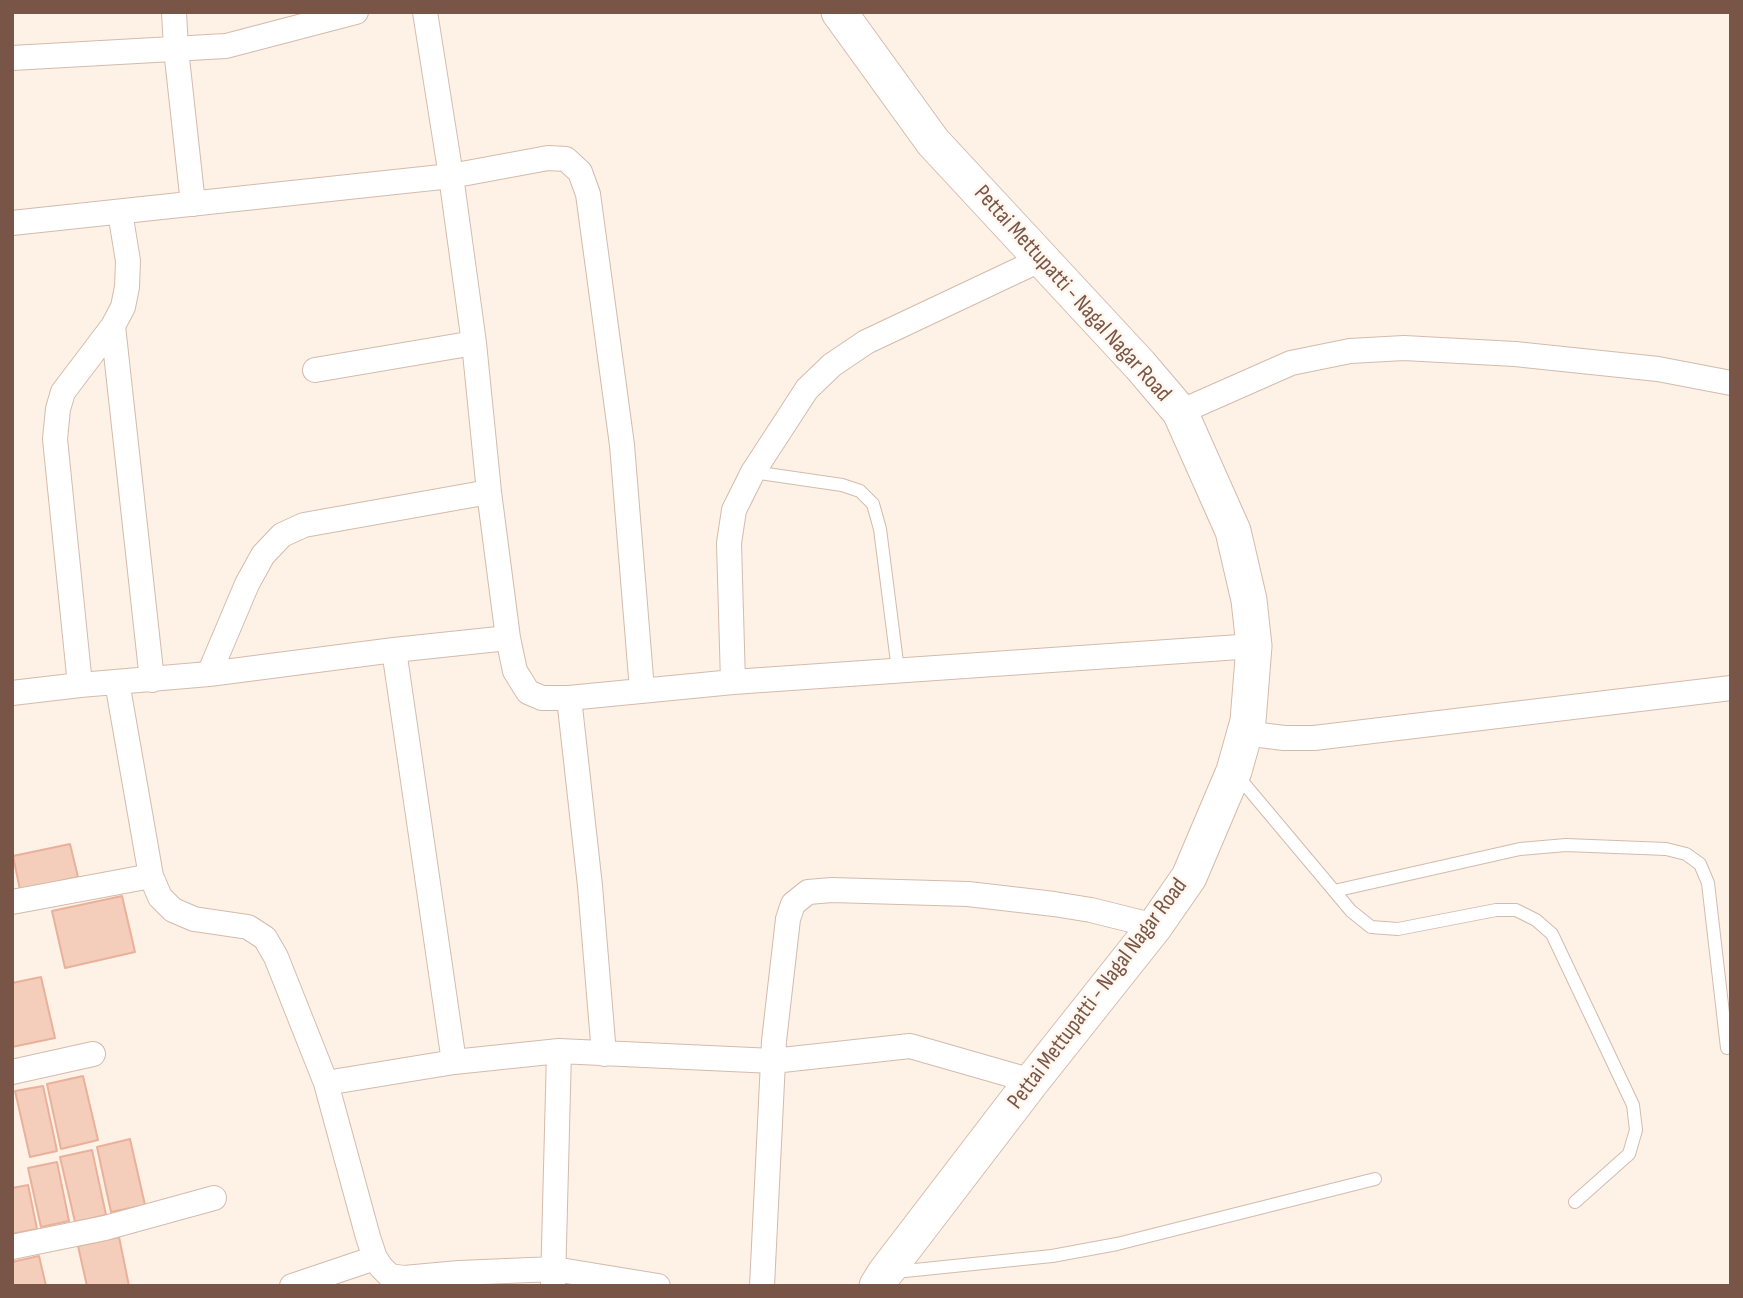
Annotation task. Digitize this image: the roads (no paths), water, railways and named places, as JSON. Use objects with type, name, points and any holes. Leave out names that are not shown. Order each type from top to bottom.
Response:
[{"type":"main road","name":"Pettai Mettupatti - Nagal Nagar Road","points":[[839,12],[933,142],[1140,365],[1180,412],[1233,531],[1249,600],[1254,646],[1248,721],[1234,771],[1189,877],[881,1279]]},
{"type":"street","points":[[174,12],[193,204]]},
{"type":"street","points":[[12,58],[226,46],[356,12]]},
{"type":"street","points":[[425,12],[474,343],[489,492],[508,638],[514,671],[528,692],[542,698],[569,698],[733,681],[1254,646]]},
{"type":"street","points":[[12,223],[451,176],[548,158],[566,159],[580,172],[588,194],[622,445],[642,690]]},
{"type":"street","points":[[80,685],[55,439],[63,392],[113,326],[123,307],[128,261],[120,212]]},
{"type":"street","points":[[733,681],[729,542],[734,510],[753,472],[807,389],[832,365],[866,342],[1042,259]]},
{"type":"street","points":[[113,326],[152,680]]},
{"type":"street","points":[[315,370],[474,343]]},
{"type":"street","points":[[1180,412],[1291,363],[1350,351],[1404,348],[1515,354],[1658,369],[1731,383]]},
{"type":"street","points":[[209,674],[247,584],[263,555],[282,535],[304,526],[489,492]]},
{"type":"street","points":[[12,693],[209,674],[508,638]]},
{"type":"street","points":[[394,650],[454,1062]]},
{"type":"street","points":[[117,682],[152,876],[160,897],[173,911],[194,919],[248,927],[265,937],[276,957],[326,1083],[375,1258],[381,1267],[390,1276],[404,1278],[458,1273],[658,1286]]},
{"type":"street","points":[[1244,733],[1284,738],[1314,737],[1731,688]]},
{"type":"street","points":[[569,698],[590,886],[604,1054]]},
{"type":"street","points":[[12,902],[152,876]]},
{"type":"street","points":[[762,1286],[773,1060],[788,919],[793,904],[808,892],[832,890],[968,894],[1054,904],[1154,926]]},
{"type":"street","points":[[326,1083],[454,1062],[559,1051],[773,1060],[910,1046],[1032,1081]]},
{"type":"street","points":[[554,1278],[559,1051]]},
{"type":"street","points":[[12,1072],[93,1054]]},
{"type":"street","points":[[12,1247],[105,1228],[214,1198]]},
{"type":"street","points":[[292,1286],[375,1258]]},
{"type":"lane","points":[[753,472],[842,485],[860,491],[873,504],[880,529],[898,670]]},
{"type":"lane","points":[[1234,771],[1351,911],[1371,928],[1398,929],[1496,911],[1516,910],[1536,920],[1552,934],[1633,1105],[1636,1130],[1629,1154],[1575,1202]]},
{"type":"lane","points":[[1334,891],[1520,849],[1566,845],[1604,846],[1666,849],[1686,854],[1700,864],[1708,883],[1727,1048]]},
{"type":"lane","points":[[881,1279],[1052,1256],[1117,1244],[1375,1179]]}]
